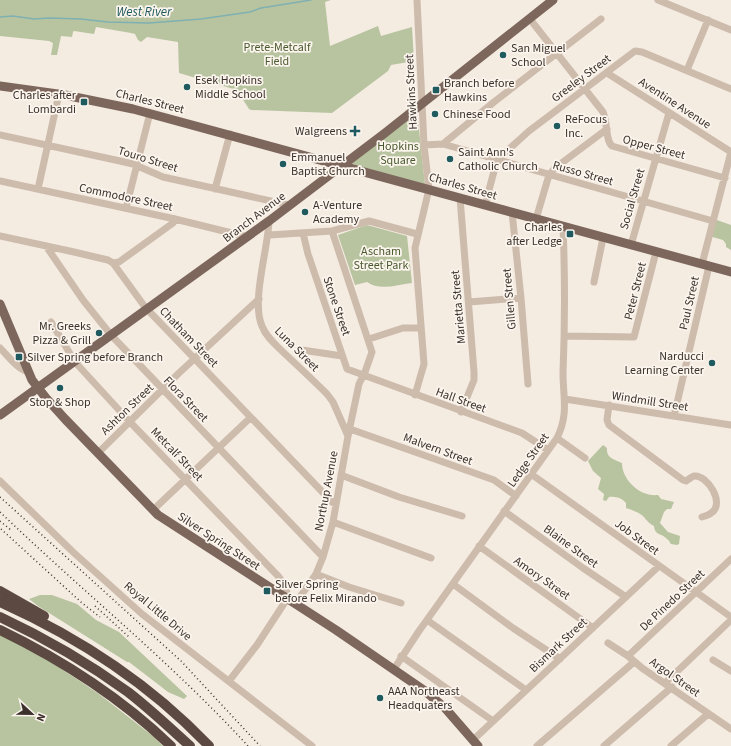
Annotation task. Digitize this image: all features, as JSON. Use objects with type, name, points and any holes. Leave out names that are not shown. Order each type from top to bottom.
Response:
[{"type":"highway","points":[[0,590],[58,624],[73,640]]},
{"type":"highway","points":[[0,602],[42,622],[112,664],[148,691],[209,746]]},
{"type":"highway","points":[[0,616],[46,640],[99,672],[155,714],[190,746]]},
{"type":"highway","points":[[0,630],[50,656],[88,680],[130,710],[171,746]]},
{"type":"main road","name":"Branch Avenue","points":[[0,415],[248,237],[342,166],[553,0]]},
{"type":"main road","name":"Charles Street","points":[[0,86],[59,94],[150,113],[731,272]]},
{"type":"main road","name":"Silver Spring Street","points":[[0,304],[29,372],[38,388],[60,414],[152,510],[178,529],[394,669],[437,700],[476,743]]},
{"type":"street","name":"Hawkins Street","points":[[414,394],[424,364],[415,248],[417,234],[429,189],[424,146],[417,0]]},
{"type":"street","points":[[658,0],[676,3],[731,30]]},
{"type":"street","name":"Opper Street","points":[[530,18],[603,112],[608,140],[612,146],[725,178]]},
{"type":"street","points":[[442,144],[601,19]]},
{"type":"street","points":[[687,70],[708,20]]},
{"type":"street","name":"Greeley Street","points":[[497,160],[530,131],[607,73],[632,52],[637,50],[731,89]]},
{"type":"street","name":"Aventine Avenue","points":[[607,73],[731,152]]},
{"type":"street","points":[[38,189],[59,94]]},
{"type":"street","points":[[126,208],[150,113]]},
{"type":"street","name":"Social Street","points":[[630,245],[669,113]]},
{"type":"street","points":[[536,219],[549,175],[555,168],[607,129]]},
{"type":"street","points":[[215,189],[230,134]]},
{"type":"street","name":"Touro Street","points":[[0,135],[136,166],[163,176],[289,205]]},
{"type":"street","name":"Russo Street","points":[[424,146],[442,144],[713,221]]},
{"type":"street","name":"Paul Street","points":[[674,416],[713,221],[731,152]]},
{"type":"street","points":[[485,205],[497,160]]},
{"type":"street","name":"Commodore Street","points":[[0,181],[175,219],[248,237]]},
{"type":"street","name":"Marietta Street","points":[[460,198],[474,377],[461,412]]},
{"type":"street","name":"Gillen Street","points":[[512,212],[528,384]]},
{"type":"street","points":[[0,236],[108,260],[113,263],[119,262],[175,219]]},
{"type":"street","name":"Luna Street","points":[[269,221],[269,235],[259,299],[259,319],[262,328],[266,335],[327,394],[333,402],[348,436]]},
{"type":"street","points":[[269,235],[332,231],[370,221],[417,234]]},
{"type":"street","name":"Ledge Street","points":[[394,669],[401,656],[557,438],[563,426],[565,399],[563,384],[563,226]]},
{"type":"street","name":"Northup Avenue","points":[[295,604],[316,574],[323,558],[333,522],[359,384],[372,352],[369,346],[369,339],[332,231]]},
{"type":"street","name":"Stone Street","points":[[303,233],[310,260],[347,369],[363,376]]},
{"type":"street","points":[[594,282],[603,238]]},
{"type":"street","name":"Flora Street","points":[[46,246],[83,300],[111,335],[323,558]]},
{"type":"street","name":"Peter Street","points":[[564,336],[634,337],[656,252]]},
{"type":"street","name":"Chatham Street","points":[[113,263],[147,309],[250,418],[332,502],[336,504]]},
{"type":"street","points":[[469,302],[521,298]]},
{"type":"street","name":"Ashton Street","points":[[98,453],[162,390],[259,299]]},
{"type":"street","name":"Metcalf Street","points":[[52,322],[75,362],[130,422],[186,478],[279,577],[288,593],[287,599]]},
{"type":"street","points":[[369,339],[403,328],[421,328]]},
{"type":"street","points":[[0,348],[18,367],[29,372]]},
{"type":"street","points":[[302,350],[342,356]]},
{"type":"street","name":"Hall Street","points":[[363,376],[522,433],[548,450]]},
{"type":"street","name":"Windmill Street","points":[[565,399],[731,424]]},
{"type":"street","points":[[609,406],[607,420],[609,425],[680,479],[686,481],[693,476],[699,477],[709,484],[715,492],[717,498],[715,510],[712,513],[702,517]]},
{"type":"street","points":[[152,510],[250,418]]},
{"type":"street","name":"Malvern Street","points":[[350,428],[494,480],[516,496]]},
{"type":"street","points":[[557,438],[585,458]]},
{"type":"street","name":"Job Street","points":[[531,474],[731,617]]},
{"type":"street","points":[[341,475],[399,497],[462,516]]},
{"type":"street","name":"Royal Little Drive","points":[[0,481],[78,557],[142,614],[312,746]]},
{"type":"street","name":"Blaine Street","points":[[504,511],[583,568],[626,596]]},
{"type":"street","points":[[333,522],[431,558]]},
{"type":"street","name":"Amory Street","points":[[479,546],[593,628]]},
{"type":"street","name":"De Pinedo Street","points":[[628,656],[731,559]]},
{"type":"street","name":"Bismark Street","points":[[476,743],[493,721],[658,566]]},
{"type":"street","points":[[316,574],[349,587],[401,603]]},
{"type":"street","points":[[453,584],[513,628],[560,659]]},
{"type":"street","points":[[230,681],[257,645],[287,599]]},
{"type":"street","points":[[427,620],[526,690]]},
{"type":"street","points":[[665,683],[731,620]]},
{"type":"street","name":"Argol Street","points":[[608,643],[708,714],[730,726]]},
{"type":"street","points":[[401,656],[493,721]]},
{"type":"street","points":[[713,660],[731,671]]},
{"type":"street","points":[[537,746],[634,662]]},
{"type":"street","points":[[604,746],[672,687]]},
{"type":"street","points":[[671,746],[708,714]]},
{"type":"green space","name":"Prete-Metcalf Field","points":[[0,0],[331,0],[325,2],[330,46],[378,26],[381,36],[412,27],[414,61],[391,65],[388,71],[332,113],[251,110],[237,90],[179,73],[178,42],[147,37],[141,42],[135,34],[96,27],[94,34],[74,31],[72,37],[61,36],[57,55],[51,55],[53,43],[49,41],[0,36]]},
{"type":"green space","name":"Hopkins Square","points":[[417,111],[425,185],[348,163]]},
{"type":"green space","points":[[714,219],[731,225],[731,250],[726,247],[723,240],[709,236]]},
{"type":"green space","name":"Ascham Street Park","points":[[367,225],[407,236],[412,283],[388,287],[372,285],[367,282],[355,285],[338,235]]},
{"type":"green space","points":[[603,445],[607,448],[609,456],[622,463],[625,475],[633,486],[645,493],[658,495],[661,499],[674,502],[671,509],[667,509],[664,512],[660,523],[668,532],[680,536],[679,544],[671,544],[665,537],[657,533],[654,526],[642,515],[626,508],[626,503],[621,499],[609,497],[606,501],[603,500],[604,494],[598,489],[601,478],[593,471],[588,461]]},
{"type":"green space","points":[[40,595],[52,595],[77,604],[96,620],[119,632],[187,696],[184,699],[168,692],[129,662],[29,599]]},
{"type":"green space","points":[[0,634],[44,657],[99,694],[154,737],[163,746],[0,746]]},
{"type":"waterway","name":"West River","points":[[0,17],[13,16],[34,19],[81,19],[108,22],[149,23],[201,19],[250,12],[261,8],[311,0]]},
{"type":"railway","points":[[0,497],[181,661],[260,746]]},
{"type":"railway","points":[[0,512],[188,685],[248,746]]},
{"type":"railway","points":[[0,521],[12,531]]},
{"type":"railway","points":[[1,529],[82,603],[100,617]]},
{"type":"railway","points":[[95,606],[129,637]]},
{"type":"place","name":"San Miguel School","points":[[503,55]]},
{"type":"place","name":"Esek Hopkins Middle School","points":[[187,87]]},
{"type":"place","name":"Branch before Hawkins","points":[[436,90]]},
{"type":"place","name":"Charles after Lombardi","points":[[84,102]]},
{"type":"place","name":"Chinese Food","points":[[435,114]]},
{"type":"place","name":"ReFocus Inc.","points":[[557,126]]},
{"type":"place","name":"Walgreens","points":[[355,131]]},
{"type":"place","name":"Saint Ann's Catholic Church","points":[[450,159]]},
{"type":"place","name":"Emmanuel Baptist Church","points":[[283,164]]},
{"type":"place","name":"A-Venture Academy","points":[[305,212]]},
{"type":"place","name":"Charles after Ledge","points":[[570,234]]},
{"type":"place","name":"Mr. Greeks Pizza & Grill","points":[[99,333]]},
{"type":"place","name":"Silver Spring before Branch","points":[[19,357]]},
{"type":"place","name":"Narducci Learning Center","points":[[712,363]]},
{"type":"place","name":"Stop & Shop","points":[[60,388]]},
{"type":"place","name":"Silver Spring before Felix Mirando","points":[[267,591]]},
{"type":"place","name":"AAA Northeast Headquaters","points":[[380,698]]}]
